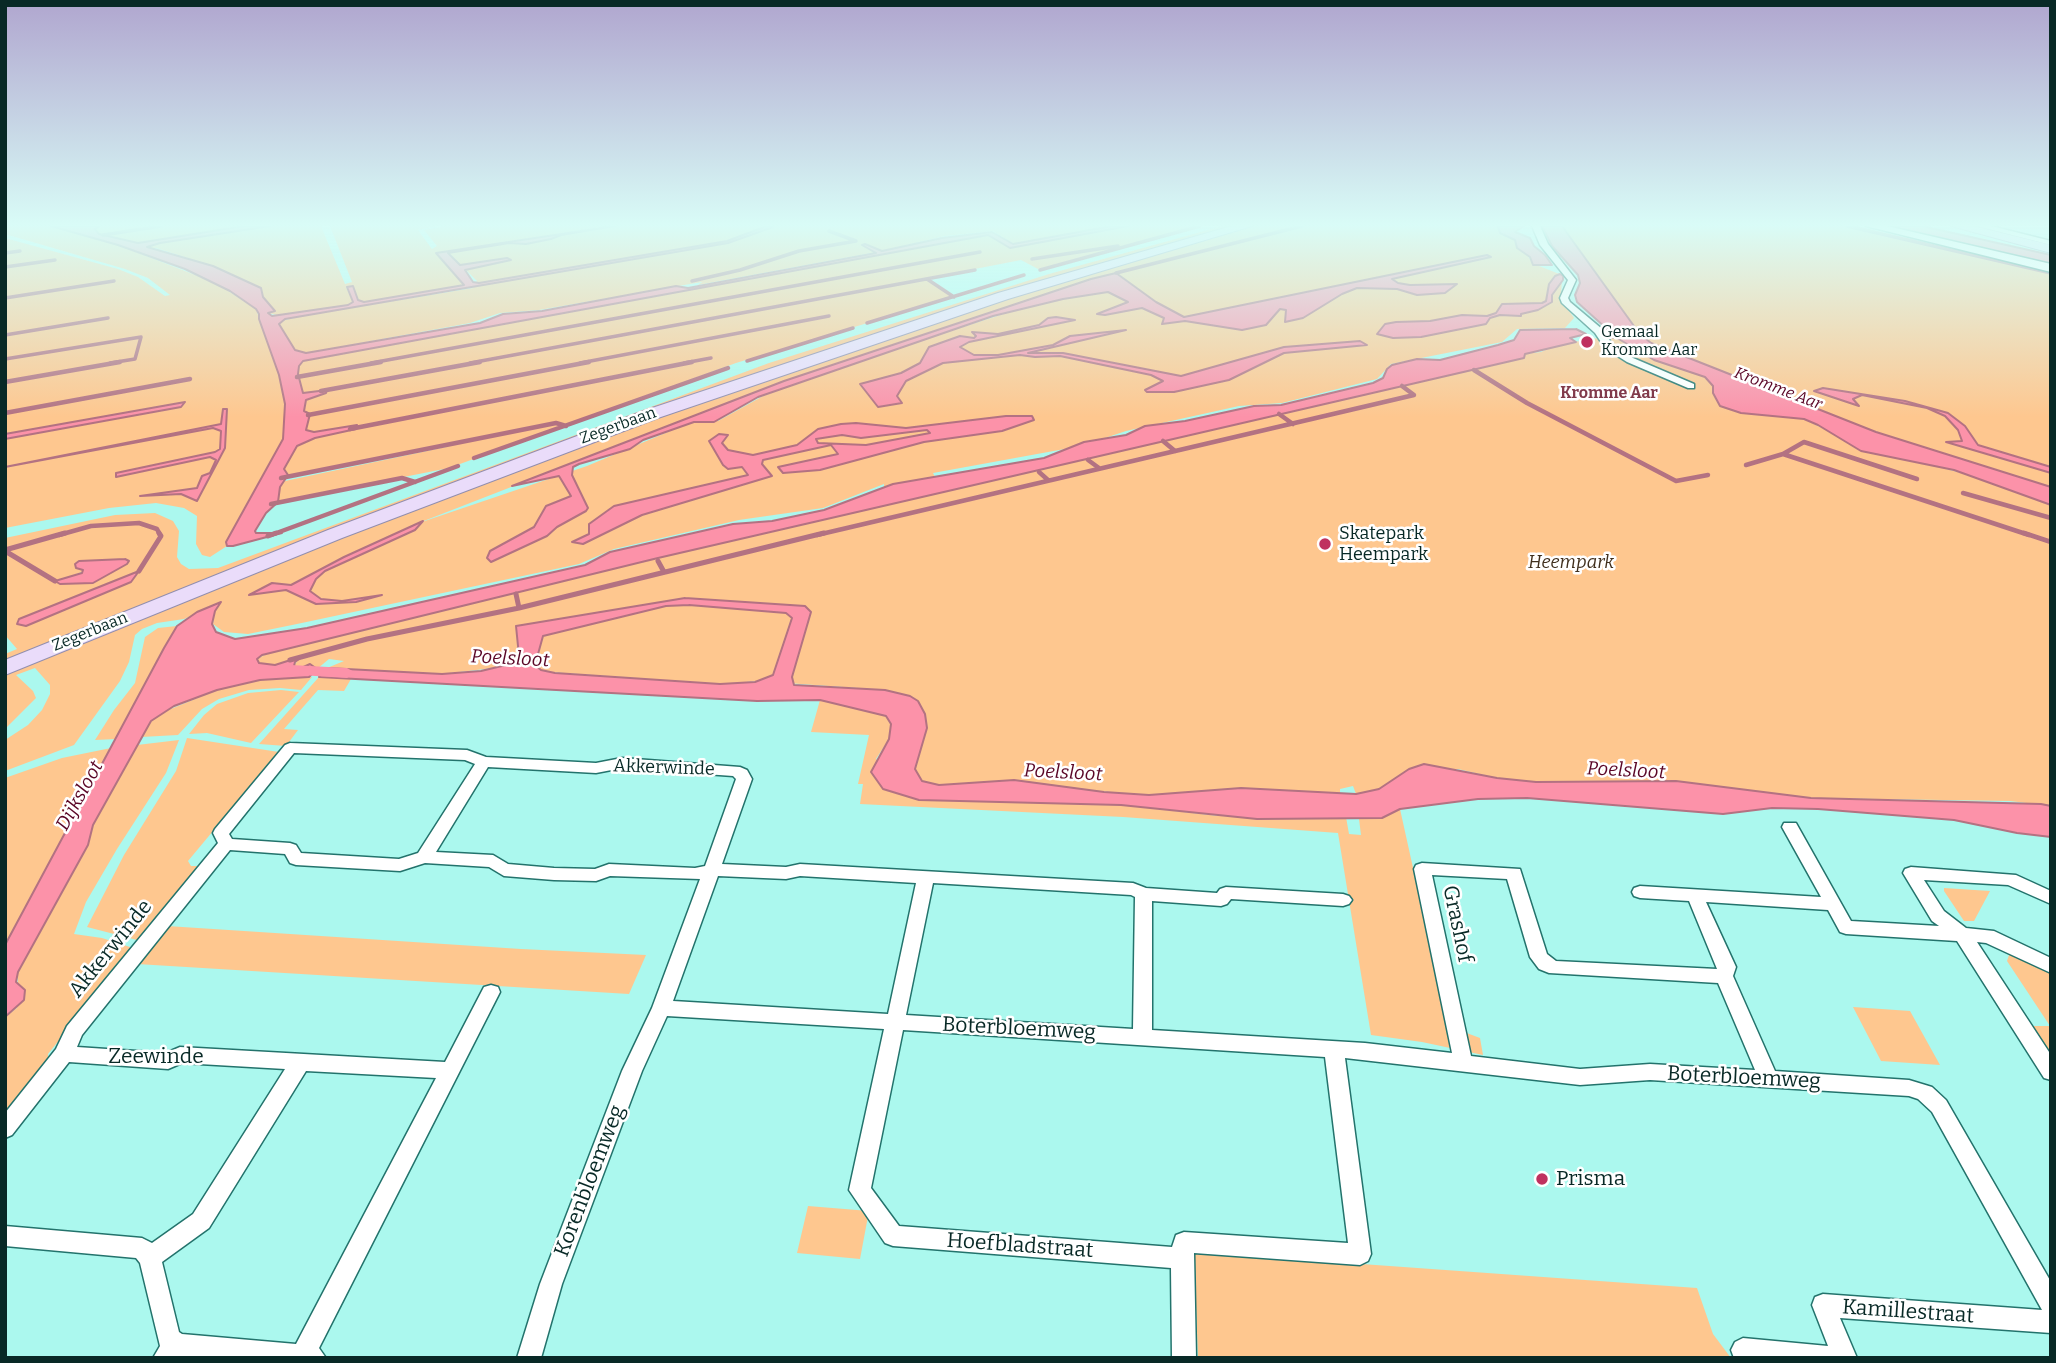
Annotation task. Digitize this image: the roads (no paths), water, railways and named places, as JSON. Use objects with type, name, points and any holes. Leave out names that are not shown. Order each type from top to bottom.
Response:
[{"type":"main road","name":"Zegerbaan","points":[[5,668],[346,529],[652,414],[1025,290]]},
{"type":"street","points":[[1569,290],[1564,298],[1566,303],[1608,346],[1630,360],[1691,386]]},
{"type":"street","name":"Akkerwinde","points":[[64,1054],[74,1031],[226,844],[221,832],[290,748],[467,755],[484,762],[596,768],[622,763],[735,771],[742,774],[744,779],[661,1009]]},
{"type":"street","points":[[425,857],[484,762]]},
{"type":"street","points":[[1790,827],[1846,927],[1988,936],[2051,965]]},
{"type":"street","points":[[226,844],[290,849],[296,859],[400,866],[425,857],[493,861],[504,870],[596,875],[608,870],[695,874],[712,870],[786,873],[800,870],[1133,889],[1144,894],[1221,900],[1226,893],[1343,900]]},
{"type":"street","name":"Grashof","points":[[1463,1062],[1422,869],[1514,873],[1539,957],[1545,964],[1555,968],[1724,976]]},
{"type":"street","points":[[2051,898],[2010,879],[1911,873],[1938,916],[1963,935],[2051,1072]]},
{"type":"street","points":[[897,1022],[926,877]]},
{"type":"street","points":[[1640,892],[1833,904]]},
{"type":"street","points":[[1142,1037],[1144,894]]},
{"type":"street","points":[[1695,896],[1727,967],[1724,976],[1768,1078]]},
{"type":"street","points":[[5,1236],[142,1248],[150,1258],[173,1351],[306,1357],[491,992]]},
{"type":"street","name":"Boterbloemweg","points":[[661,1009],[1334,1049],[1580,1077],[1650,1072],[1909,1088],[1925,1093],[1939,1105],[2048,1295]]},
{"type":"street","name":"Korenbloemweg","points":[[529,1358],[551,1284],[632,1071],[661,1009]]},
{"type":"street","name":"Hoefbladstraat","points":[[897,1022],[860,1190],[893,1236],[1182,1258]]},
{"type":"street","points":[[1184,1358],[1184,1242],[1360,1254],[1334,1049]]},
{"type":"street","points":[[5,1129],[64,1054]]},
{"type":"street","name":"Zeewinde","points":[[64,1054],[168,1060],[180,1055],[450,1071]]},
{"type":"street","points":[[150,1258],[201,1221],[301,1061]]},
{"type":"street","name":"Kamillestraat","points":[[1845,1358],[1823,1305],[2051,1322]]},
{"type":"street","points":[[1746,1358],[1743,1350],[1836,1358]]},
{"type":"waterway","points":[[5,298],[59,290]]},
{"type":"waterway","points":[[371,363],[774,290]]},
{"type":"waterway","points":[[470,363],[869,290]]},
{"type":"waterway","points":[[943,290],[953,297]]},
{"type":"waterway","points":[[953,297],[976,290]]},
{"type":"waterway","points":[[867,323],[953,297]]},
{"type":"waterway","points":[[580,363],[829,316]]},
{"type":"waterway","points":[[5,335],[108,318]]},
{"type":"waterway","points":[[747,361],[853,328]]},
{"type":"waterway","points":[[5,359],[141,337],[135,359],[110,363]]},
{"type":"waterway","points":[[684,363],[711,358]]},
{"type":"waterway","points":[[5,382],[120,362]]},
{"type":"waterway","points":[[297,377],[381,362]]},
{"type":"waterway","points":[[321,391],[480,362]]},
{"type":"waterway","points":[[308,415],[589,362]]},
{"type":"waterway","points":[[350,429],[692,362]]},
{"type":"waterway","points":[[565,426],[728,368]]},
{"type":"waterway","points":[[1474,370],[1527,403],[1676,481],[1708,475]]},
{"type":"waterway","points":[[5,413],[190,379]]},
{"type":"waterway","points":[[1292,424],[1414,395],[1402,386]]},
{"type":"waterway","points":[[1279,414],[1292,424]]},
{"type":"waterway","points":[[281,478],[556,423],[565,426]]},
{"type":"waterway","points":[[817,535],[1292,424]]},
{"type":"waterway","points":[[474,458],[565,426]]},
{"type":"waterway","points":[[1163,441],[1175,451]]},
{"type":"waterway","points":[[1783,454],[1804,442],[1917,479]]},
{"type":"waterway","points":[[1746,465],[1783,454]]},
{"type":"waterway","points":[[1783,454],[2029,535]]},
{"type":"waterway","points":[[1088,460],[1099,468]]},
{"type":"waterway","points":[[415,482],[458,466]]},
{"type":"waterway","points":[[1039,472],[1048,480]]},
{"type":"waterway","points":[[271,504],[402,478],[415,482]]},
{"type":"waterway","points":[[271,535],[415,482]]},
{"type":"waterway","points":[[1963,493],[2051,518]]},
{"type":"waterway","points":[[59,535],[91,526],[139,523],[157,529],[159,533]]},
{"type":"waterway","points":[[5,550],[65,533]]},
{"type":"waterway","points":[[139,571],[161,536],[159,533]]},
{"type":"waterway","points":[[268,536],[276,533]]},
{"type":"waterway","points":[[519,608],[824,533]]},
{"type":"waterway","points":[[2024,533],[2051,542]]},
{"type":"waterway","points":[[5,551],[55,581]]},
{"type":"waterway","points":[[658,561],[664,572]]},
{"type":"waterway","points":[[516,594],[519,608]]},
{"type":"waterway","points":[[290,660],[367,639],[519,608]]},
{"type":"waterway","name":"Poelsloot","points":[[291,670],[347,673]]},
{"type":"place","name":"Gemaal Kromme Aar","points":[[1587,342]]},
{"type":"place","name":"Skatepark Heempark","points":[[1325,544]]},
{"type":"place","name":"Prisma","points":[[1542,1179]]},
{"type":"district","name":"Kromme Aar","points":[[1609,394]]},
{"type":"park label","name":"Heempark","points":[[1571,563]]},
{"type":"water label","name":"Dijksloot","points":[[80,796]]}]
